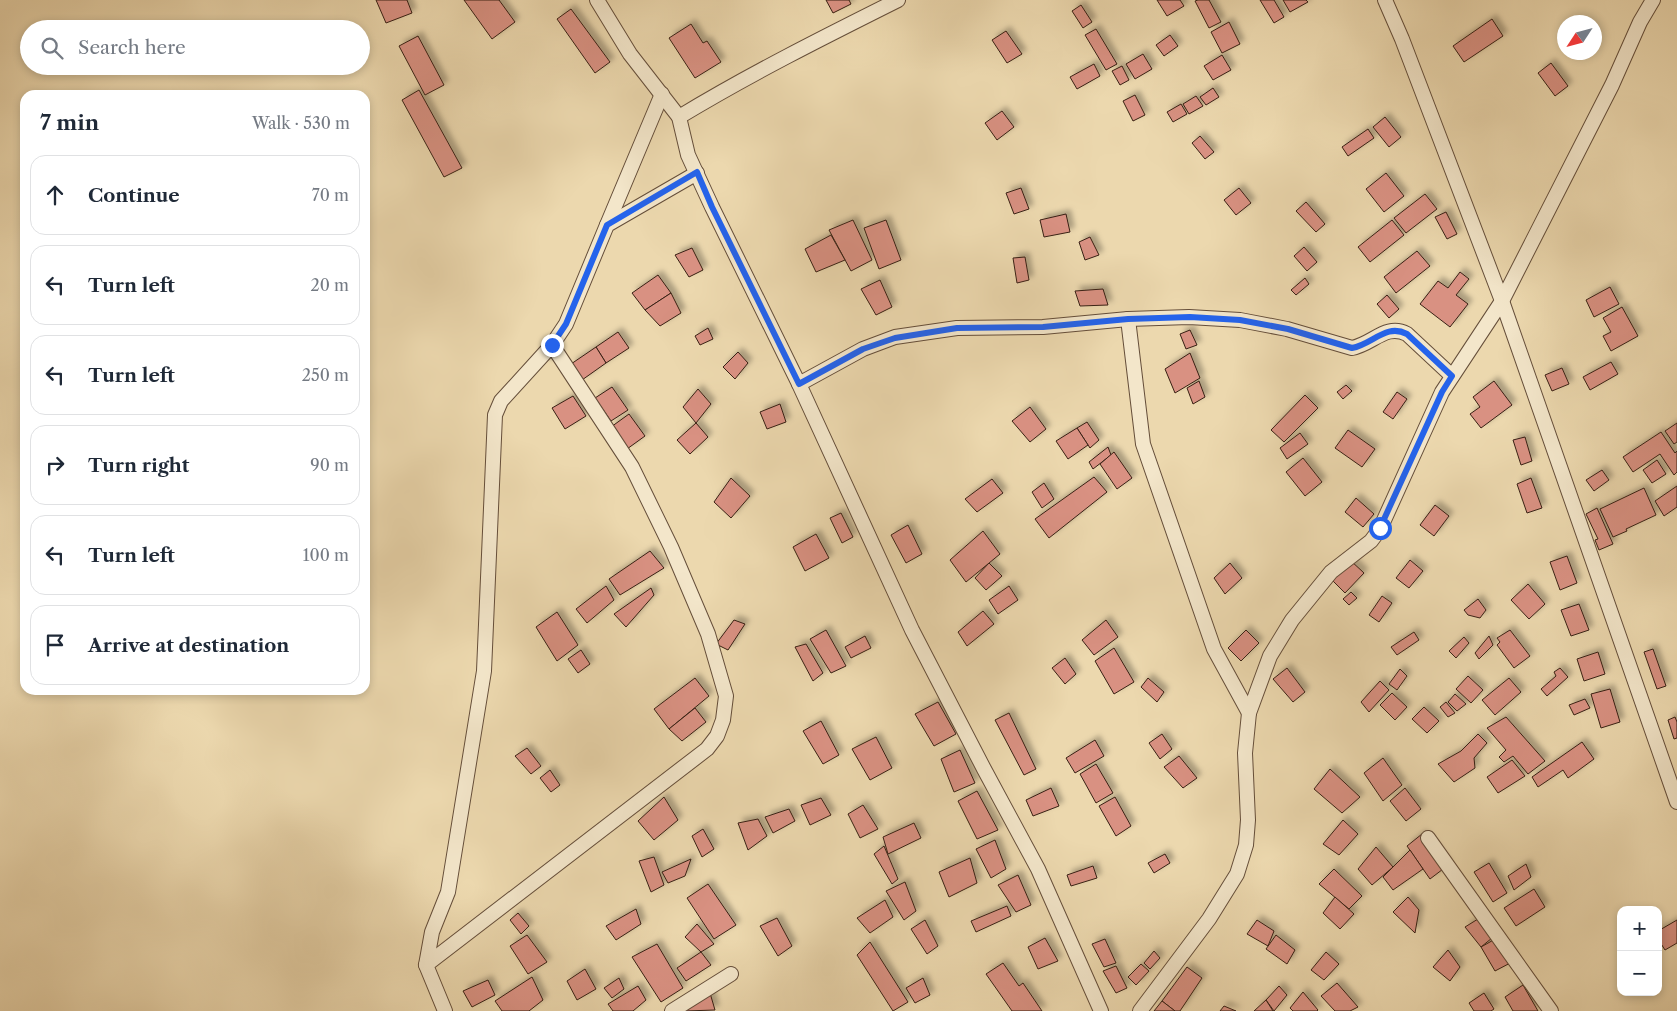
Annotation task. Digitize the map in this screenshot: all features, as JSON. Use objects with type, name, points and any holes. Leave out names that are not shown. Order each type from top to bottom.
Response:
[{"type":"street","points":[[597,0],[630,54],[680,117],[688,155],[712,207],[799,384],[912,630],[984,770],[1038,869],[1101,1011]]},
{"type":"street","points":[[680,117],[790,55],[898,0]]},
{"type":"street","points":[[1385,0],[1402,38],[1502,301],[1677,802]]},
{"type":"street","points":[[1140,1011],[1209,918],[1237,874],[1246,845],[1248,820],[1245,753],[1249,713],[1270,656],[1292,620],[1331,572],[1371,541],[1380,528],[1442,392],[1502,301],[1612,85],[1640,22],[1653,0]]},
{"type":"street","points":[[445,1011],[426,964],[432,932],[448,892],[484,670],[495,415],[501,401],[552,345],[566,324],[662,94]]},
{"type":"street","points":[[607,225],[697,172]]},
{"type":"street","points":[[799,384],[863,349],[895,338],[957,328],[1043,327],[1128,319],[1190,317],[1240,320],[1288,329],[1352,348],[1361,346],[1389,330],[1398,329],[1407,334],[1452,376]]},
{"type":"street","points":[[1128,319],[1143,444],[1214,649],[1249,713]]},
{"type":"street","points":[[426,964],[707,749],[716,736],[723,720],[726,696],[708,634],[671,547],[632,467],[552,345]]},
{"type":"street","points":[[1428,838],[1551,1011]]},
{"type":"street","points":[[672,1011],[731,974]]},
{"type":"building","points":[[376,0],[407,0],[412,13],[386,23]]},
{"type":"building","points":[[464,0],[499,0],[515,22],[492,39]]},
{"type":"building","points":[[826,0],[849,0],[851,4],[833,13]]},
{"type":"building","points":[[1157,0],[1180,0],[1184,6],[1167,16]]},
{"type":"building","points":[[1209,0],[1221,22],[1209,28],[1195,1]]},
{"type":"building","points":[[1260,0],[1274,0],[1284,17],[1274,23]]},
{"type":"building","points":[[1283,0],[1306,0],[1308,2],[1290,12]]},
{"type":"building","points":[[1081,5],[1092,22],[1083,28],[1072,11]]},
{"type":"building","points":[[571,9],[610,62],[595,73],[557,19]]},
{"type":"building","points":[[1492,19],[1503,36],[1464,62],[1453,46]]},
{"type":"building","points":[[1229,22],[1240,44],[1222,53],[1211,32]]},
{"type":"building","points":[[691,24],[703,43],[707,41],[721,62],[695,78],[669,38]]},
{"type":"building","points":[[1096,29],[1117,64],[1106,70],[1085,35]]},
{"type":"building","points":[[1006,31],[1022,54],[1007,63],[992,40]]},
{"type":"building","points":[[1170,35],[1178,46],[1164,56],[1156,45]]},
{"type":"building","points":[[418,36],[444,85],[425,95],[399,46]]},
{"type":"building","points":[[1143,54],[1152,69],[1135,79],[1126,64]]},
{"type":"building","points":[[1222,55],[1231,70],[1213,80],[1204,66]]},
{"type":"building","points":[[1551,63],[1568,86],[1555,96],[1538,73]]},
{"type":"building","points":[[1094,64],[1100,76],[1077,89],[1070,77]]},
{"type":"building","points":[[1122,66],[1129,80],[1120,85],[1112,71]]},
{"type":"building","points":[[1213,88],[1219,97],[1206,105],[1200,97]]},
{"type":"building","points":[[419,90],[462,168],[444,177],[402,100]]},
{"type":"building","points":[[1135,95],[1145,115],[1133,121],[1123,101]]},
{"type":"building","points":[[1196,96],[1203,106],[1189,114],[1183,104]]},
{"type":"building","points":[[1181,104],[1187,114],[1173,122],[1167,112]]},
{"type":"building","points":[[1002,111],[1014,127],[997,140],[985,123]]},
{"type":"building","points":[[1385,117],[1401,137],[1389,147],[1373,127]]},
{"type":"building","points":[[1368,129],[1374,138],[1348,156],[1342,147]]},
{"type":"building","points":[[1200,136],[1214,152],[1205,159],[1192,143]]},
{"type":"building","points":[[1386,173],[1404,196],[1384,212],[1366,189]]},
{"type":"building","points":[[1021,188],[1029,209],[1014,214],[1006,193]]},
{"type":"building","points":[[1239,188],[1251,203],[1236,215],[1224,200]]},
{"type":"building","points":[[1425,194],[1437,209],[1406,233],[1394,218]]},
{"type":"building","points":[[1306,202],[1325,224],[1316,232],[1296,211]]},
{"type":"building","points":[[1446,212],[1457,234],[1447,239],[1435,217]]},
{"type":"building","points":[[1066,214],[1070,232],[1044,237],[1040,220]]},
{"type":"building","points":[[853,220],[872,260],[851,271],[829,230]]},
{"type":"building","points":[[886,220],[901,260],[879,269],[864,228]]},
{"type":"building","points":[[1392,220],[1404,235],[1370,262],[1358,247]]},
{"type":"building","points":[[831,235],[845,260],[816,272],[805,249]]},
{"type":"building","points":[[1090,237],[1099,255],[1085,260],[1079,242]]},
{"type":"building","points":[[1304,247],[1317,262],[1307,271],[1294,256]]},
{"type":"building","points":[[692,248],[703,270],[689,277],[675,255]]},
{"type":"building","points":[[1417,251],[1430,266],[1396,293],[1384,277]]},
{"type":"building","points":[[1025,257],[1029,280],[1017,283],[1013,258]]},
{"type":"building","points":[[1460,272],[1469,279],[1456,295],[1468,304],[1450,327],[1420,304],[1438,281],[1448,288]]},
{"type":"building","points":[[658,275],[671,293],[645,310],[632,293]]},
{"type":"building","points":[[1305,278],[1309,284],[1296,295],[1291,290]]},
{"type":"building","points":[[880,280],[892,307],[876,315],[861,289]]},
{"type":"building","points":[[1610,287],[1619,304],[1594,317],[1586,300]]},
{"type":"building","points":[[1103,289],[1108,305],[1080,306],[1075,291]]},
{"type":"building","points":[[671,293],[681,313],[660,326],[645,310]]},
{"type":"building","points":[[1387,295],[1399,309],[1389,318],[1377,304]]},
{"type":"building","points":[[1622,307],[1638,336],[1611,351],[1603,336],[1611,332],[1603,318]]},
{"type":"building","points":[[708,328],[713,339],[700,345],[695,336]]},
{"type":"building","points":[[1190,330],[1197,345],[1186,349],[1180,334]]},
{"type":"building","points":[[618,332],[629,348],[606,363],[596,347]]},
{"type":"building","points":[[596,347],[606,363],[582,380],[571,364]]},
{"type":"building","points":[[738,352],[748,363],[735,379],[723,367]]},
{"type":"building","points":[[1190,353],[1200,378],[1175,393],[1165,369]]},
{"type":"building","points":[[1611,362],[1618,374],[1590,390],[1583,377]]},
{"type":"building","points":[[1562,368],[1569,384],[1552,391],[1545,375]]},
{"type":"building","points":[[1199,381],[1205,397],[1193,404],[1187,388]]},
{"type":"building","points":[[1494,381],[1512,405],[1481,428],[1470,414],[1480,407],[1473,397]]},
{"type":"building","points":[[1346,385],[1352,391],[1343,399],[1337,392]]},
{"type":"building","points":[[612,387],[628,410],[611,421],[595,398]]},
{"type":"building","points":[[698,389],[711,404],[696,423],[683,407]]},
{"type":"building","points":[[1397,392],[1407,399],[1393,419],[1383,412]]},
{"type":"building","points":[[1305,395],[1318,408],[1284,442],[1271,430]]},
{"type":"building","points":[[573,396],[586,416],[565,429],[552,408]]},
{"type":"building","points":[[780,404],[786,422],[767,429],[760,412]]},
{"type":"building","points":[[1030,407],[1046,429],[1030,442],[1012,421]]},
{"type":"building","points":[[629,414],[645,436],[627,449],[611,427]]},
{"type":"building","points":[[1087,422],[1099,440],[1090,448],[1077,428]]},
{"type":"building","points":[[696,423],[708,437],[690,454],[677,440]]},
{"type":"building","points":[[1677,423],[1677,442],[1674,444],[1665,431]]},
{"type":"building","points":[[1077,428],[1088,445],[1068,459],[1056,441]]},
{"type":"building","points":[[1348,430],[1375,449],[1362,467],[1335,448]]},
{"type":"building","points":[[1661,432],[1675,453],[1677,451],[1677,472],[1674,475],[1660,454],[1633,472],[1623,457]]},
{"type":"building","points":[[1300,433],[1308,444],[1287,459],[1280,448]]},
{"type":"building","points":[[1525,437],[1532,461],[1521,465],[1513,440]]},
{"type":"building","points":[[1108,447],[1111,455],[1093,469],[1089,462]]},
{"type":"building","points":[[1114,452],[1132,478],[1117,489],[1100,464]]},
{"type":"building","points":[[1303,458],[1322,482],[1305,496],[1286,472]]},
{"type":"building","points":[[1657,460],[1666,474],[1652,483],[1643,470]]},
{"type":"building","points":[[1602,470],[1609,480],[1594,491],[1586,480]]},
{"type":"building","points":[[1094,477],[1107,492],[1049,538],[1035,519]]},
{"type":"building","points":[[731,478],[750,496],[731,518],[714,502]]},
{"type":"building","points":[[1531,478],[1542,508],[1527,513],[1517,484]]},
{"type":"building","points":[[992,479],[1003,493],[977,512],[965,499]]},
{"type":"building","points":[[1044,483],[1054,499],[1042,508],[1032,492]]},
{"type":"building","points":[[1677,486],[1677,507],[1664,516],[1655,501]]},
{"type":"building","points":[[1644,488],[1656,515],[1613,537],[1600,509]]},
{"type":"building","points":[[1356,498],[1374,514],[1363,527],[1345,512]]},
{"type":"building","points":[[1435,505],[1449,516],[1434,536],[1420,525]]},
{"type":"building","points":[[1597,508],[1613,544],[1599,550],[1595,540],[1598,539],[1586,514]]},
{"type":"building","points":[[841,513],[853,537],[842,543],[830,518]]},
{"type":"building","points":[[908,525],[922,554],[906,563],[891,535]]},
{"type":"building","points":[[983,531],[1000,554],[966,582],[950,560]]},
{"type":"building","points":[[816,534],[829,558],[805,571],[793,547]]},
{"type":"building","points":[[650,551],[664,568],[620,595],[609,579]]},
{"type":"building","points":[[1567,556],[1577,583],[1560,590],[1550,562]]},
{"type":"building","points":[[1350,560],[1364,573],[1345,593],[1331,579]]},
{"type":"building","points":[[1410,560],[1423,571],[1409,588],[1396,578]]},
{"type":"building","points":[[989,563],[1002,576],[986,590],[975,578]]},
{"type":"building","points":[[1230,563],[1242,578],[1225,594],[1214,578]]},
{"type":"building","points":[[1528,584],[1545,604],[1529,619],[1511,600]]},
{"type":"building","points":[[606,586],[614,600],[587,623],[576,609]]},
{"type":"building","points":[[1009,586],[1018,600],[998,614],[989,600]]},
{"type":"building","points":[[651,588],[654,595],[626,627],[614,614]]},
{"type":"building","points":[[1351,592],[1357,598],[1349,605],[1343,599]]},
{"type":"building","points":[[1382,596],[1392,603],[1379,622],[1369,615]]},
{"type":"building","points":[[1478,599],[1486,610],[1480,618],[1468,615],[1464,610]]},
{"type":"building","points":[[1579,604],[1589,630],[1571,636],[1561,610]]},
{"type":"building","points":[[983,611],[994,624],[967,646],[958,632]]},
{"type":"building","points":[[557,612],[578,645],[557,661],[536,627]]},
{"type":"building","points":[[734,620],[745,624],[728,650],[716,644]]},
{"type":"building","points":[[1106,620],[1118,637],[1094,655],[1082,640]]},
{"type":"building","points":[[826,630],[846,666],[831,673],[810,639]]},
{"type":"building","points":[[1246,630],[1259,643],[1241,661],[1228,648]]},
{"type":"building","points":[[1510,630],[1530,656],[1514,668],[1497,645],[1500,642],[1497,638]]},
{"type":"building","points":[[1414,632],[1419,640],[1397,655],[1391,647]]},
{"type":"building","points":[[865,636],[871,648],[851,658],[845,647]]},
{"type":"building","points":[[1489,636],[1493,645],[1479,659],[1475,653]]},
{"type":"building","points":[[1464,637],[1469,643],[1456,658],[1449,651]]},
{"type":"building","points":[[806,644],[823,673],[813,681],[795,647]]},
{"type":"building","points":[[1114,648],[1134,682],[1114,694],[1095,661]]},
{"type":"building","points":[[1653,649],[1666,686],[1657,689],[1644,652]]},
{"type":"building","points":[[581,650],[590,664],[578,673],[568,659]]},
{"type":"building","points":[[1598,652],[1605,674],[1584,681],[1577,659]]},
{"type":"building","points":[[1065,658],[1076,674],[1065,684],[1052,668]]},
{"type":"building","points":[[1287,668],[1305,692],[1293,702],[1273,679]]},
{"type":"building","points":[[1560,668],[1568,677],[1547,696],[1541,689],[1556,676],[1554,672]]},
{"type":"building","points":[[1400,669],[1407,676],[1397,690],[1389,684]]},
{"type":"building","points":[[1468,676],[1483,690],[1471,703],[1456,689]]},
{"type":"building","points":[[695,678],[709,696],[669,729],[654,709]]},
{"type":"building","points":[[1148,678],[1164,692],[1157,702],[1141,687]]},
{"type":"building","points":[[1509,678],[1521,692],[1495,715],[1482,700]]},
{"type":"building","points":[[1380,681],[1389,690],[1369,712],[1361,702]]},
{"type":"building","points":[[1610,689],[1620,722],[1601,728],[1591,694]]},
{"type":"building","points":[[1392,693],[1407,707],[1395,720],[1380,705]]},
{"type":"building","points":[[1455,694],[1466,704],[1457,711],[1448,702]]},
{"type":"building","points":[[1585,699],[1590,708],[1574,715],[1569,705]]},
{"type":"building","points":[[938,702],[956,734],[934,746],[915,714]]},
{"type":"building","points":[[1446,702],[1455,713],[1448,717],[1440,707]]},
{"type":"building","points":[[1424,707],[1439,721],[1427,733],[1412,719]]},
{"type":"building","points":[[695,708],[706,722],[682,741],[669,729]]},
{"type":"building","points":[[1009,713],[1036,769],[1024,775],[995,720]]},
{"type":"building","points":[[1506,717],[1545,761],[1528,774],[1513,756],[1504,762],[1499,757],[1506,750],[1487,728]]},
{"type":"building","points":[[1675,717],[1677,722],[1677,738],[1674,739],[1668,720]]},
{"type":"building","points":[[821,721],[839,755],[823,764],[803,731]]},
{"type":"building","points":[[1162,734],[1172,749],[1160,759],[1149,743]]},
{"type":"building","points":[[1478,734],[1487,743],[1474,758],[1475,768],[1454,782],[1438,764],[1461,751]]},
{"type":"building","points":[[876,737],[892,768],[870,780],[852,749]]},
{"type":"building","points":[[1095,740],[1104,756],[1075,773],[1066,758]]},
{"type":"building","points":[[1582,742],[1594,759],[1568,778],[1563,770],[1538,787],[1532,777]]},
{"type":"building","points":[[527,748],[541,766],[531,774],[515,756]]},
{"type":"building","points":[[960,750],[975,783],[954,792],[941,759]]},
{"type":"building","points":[[1179,756],[1197,778],[1183,788],[1164,767]]},
{"type":"building","points":[[1383,758],[1402,785],[1383,801],[1364,773]]},
{"type":"building","points":[[1512,760],[1525,776],[1498,793],[1487,777]]},
{"type":"building","points":[[1096,764],[1113,793],[1096,803],[1080,774]]},
{"type":"building","points":[[1330,769],[1360,797],[1342,813],[1314,789]]},
{"type":"building","points":[[550,770],[560,785],[551,792],[540,778]]},
{"type":"building","points":[[1051,788],[1059,806],[1033,816],[1026,800]]},
{"type":"building","points":[[1405,788],[1421,809],[1406,821],[1390,801]]},
{"type":"building","points":[[977,791],[998,830],[977,839],[958,801]]},
{"type":"building","points":[[664,797],[678,820],[654,840],[638,821]]},
{"type":"building","points":[[1115,797],[1131,826],[1116,836],[1099,806]]},
{"type":"building","points":[[821,798],[831,815],[810,825],[801,805]]},
{"type":"building","points":[[863,805],[878,829],[860,838],[848,814]]},
{"type":"building","points":[[789,809],[795,821],[773,833],[765,817]]},
{"type":"building","points":[[758,819],[767,836],[748,850],[738,823]]},
{"type":"building","points":[[1343,820],[1358,834],[1339,855],[1323,844]]},
{"type":"building","points":[[914,823],[921,838],[888,854],[883,837]]},
{"type":"building","points":[[703,829],[714,849],[702,857],[692,836]]},
{"type":"building","points":[[1422,834],[1447,866],[1430,879],[1407,846]]},
{"type":"building","points":[[995,840],[1006,869],[991,878],[976,849]]},
{"type":"building","points":[[884,846],[898,879],[892,884],[874,854]]},
{"type":"building","points":[[1376,847],[1393,867],[1372,885],[1358,869]]},
{"type":"building","points":[[1410,850],[1423,869],[1393,890],[1383,877]]},
{"type":"building","points":[[1165,854],[1170,863],[1154,873],[1148,863]]},
{"type":"building","points":[[654,857],[664,885],[651,892],[639,861]]},
{"type":"building","points":[[970,858],[977,883],[949,897],[939,872]]},
{"type":"building","points":[[691,859],[685,876],[668,883],[662,872]]},
{"type":"building","points":[[1489,863],[1507,893],[1493,902],[1474,872]]},
{"type":"building","points":[[1526,864],[1531,877],[1514,890],[1508,876]]},
{"type":"building","points":[[1093,866],[1097,878],[1071,886],[1067,875]]},
{"type":"building","points":[[1334,869],[1362,896],[1349,909],[1319,884]]},
{"type":"building","points":[[1018,875],[1031,905],[1016,912],[998,885]]},
{"type":"building","points":[[905,882],[916,911],[904,920],[886,891]]},
{"type":"building","points":[[708,884],[736,925],[714,939],[687,898]]},
{"type":"building","points":[[1534,889],[1545,907],[1516,926],[1504,908]]},
{"type":"building","points":[[1335,897],[1354,914],[1340,929],[1323,913]]},
{"type":"building","points":[[1408,897],[1419,910],[1415,933],[1393,912]]},
{"type":"building","points":[[885,900],[893,917],[870,933],[857,918]]},
{"type":"building","points":[[1007,906],[1011,916],[976,932],[971,921]]},
{"type":"building","points":[[636,909],[641,924],[616,940],[606,926]]},
{"type":"building","points":[[518,913],[529,926],[521,934],[510,920]]},
{"type":"building","points":[[777,918],[792,946],[778,956],[760,926]]},
{"type":"building","points":[[1478,919],[1492,938],[1481,947],[1465,927]]},
{"type":"building","points":[[925,920],[938,946],[927,954],[911,929]]},
{"type":"building","points":[[1257,920],[1274,931],[1268,946],[1247,934]]},
{"type":"building","points":[[1677,920],[1677,943],[1665,950],[1662,945],[1662,929]]},
{"type":"building","points":[[697,924],[714,944],[701,952],[685,937]]},
{"type":"building","points":[[527,935],[547,962],[528,974],[510,946]]},
{"type":"building","points":[[1276,935],[1295,950],[1287,964],[1266,949]]},
{"type":"building","points":[[1045,938],[1058,961],[1038,969],[1028,947]]},
{"type":"building","points":[[1497,938],[1514,961],[1495,971],[1481,947]]},
{"type":"building","points":[[1105,939],[1116,963],[1104,967],[1092,944]]},
{"type":"building","points":[[870,942],[908,1002],[893,1011],[857,955]]},
{"type":"building","points":[[657,944],[683,988],[661,1002],[632,957]]},
{"type":"building","points":[[1448,950],[1460,967],[1450,981],[1433,967]]},
{"type":"building","points":[[1154,951],[1160,958],[1150,969],[1144,963]]},
{"type":"building","points":[[701,952],[711,965],[686,981],[677,968]]},
{"type":"building","points":[[1326,952],[1339,964],[1324,980],[1311,970]]},
{"type":"building","points":[[1003,963],[1019,986],[1023,983],[1042,1011],[1012,1011],[986,974]]},
{"type":"building","points":[[1141,964],[1149,971],[1136,985],[1128,977]]},
{"type":"building","points":[[1116,966],[1127,988],[1116,993],[1103,971]]},
{"type":"building","points":[[1187,967],[1202,978],[1180,1011],[1175,1011],[1162,1001]]},
{"type":"building","points":[[585,969],[596,989],[577,1000],[567,981]]},
{"type":"building","points":[[532,977],[543,1000],[529,1011],[502,1011],[495,1001]]},
{"type":"building","points":[[619,978],[624,989],[612,998],[604,988]]},
{"type":"building","points":[[923,978],[930,995],[915,1003],[906,988]]},
{"type":"building","points":[[488,980],[495,995],[472,1007],[463,991]]},
{"type":"building","points":[[1337,983],[1358,1007],[1350,1011],[1335,1011],[1321,996]]},
{"type":"building","points":[[1523,985],[1538,1011],[1513,1011],[1505,997]]},
{"type":"building","points":[[638,986],[646,1000],[633,1011],[613,1011],[608,1004]]},
{"type":"building","points":[[1279,986],[1287,995],[1274,1011],[1266,1000]]},
{"type":"building","points":[[1303,992],[1317,1011],[1293,1011],[1290,1008]]},
{"type":"building","points":[[710,993],[715,1010],[685,1011]]},
{"type":"building","points":[[1484,993],[1494,1009],[1491,1011],[1474,1011],[1469,1003]]},
{"type":"building","points":[[1266,1000],[1273,1011],[1254,1011]]},
{"type":"building","points":[[1162,1001],[1175,1011],[1154,1011]]},
{"type":"building","points":[[1224,1006],[1236,1011],[1220,1011]]},
{"type":"route","points":[[552,345],[566,324],[607,225],[697,172],[712,207],[799,384],[863,349],[895,338],[957,328],[1043,327],[1128,319],[1190,317],[1240,320],[1288,329],[1352,348],[1361,346],[1389,330],[1398,329],[1407,334],[1452,376],[1442,392],[1380,528]]}]
